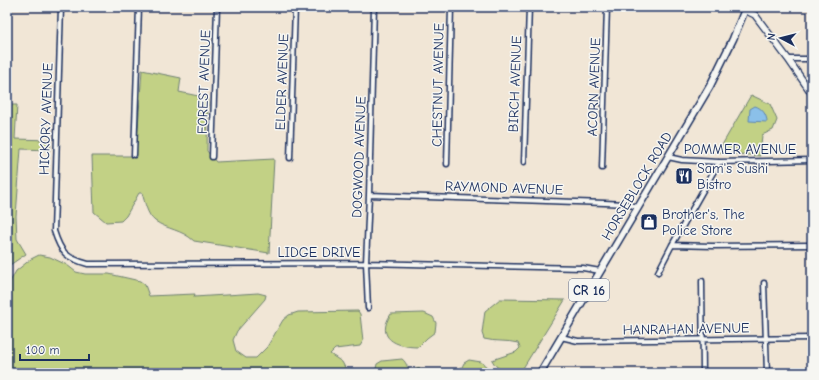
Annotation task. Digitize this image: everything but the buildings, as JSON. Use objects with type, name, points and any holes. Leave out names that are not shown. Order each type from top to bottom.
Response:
[{"type":"main road","name":"HORSEBLOCK ROAD","points":[[540,373],[719,69],[746,9]]},
{"type":"street","name":"HICKORY AVENUE","points":[[54,231],[61,7]]},
{"type":"street","points":[[134,155],[138,7]]},
{"type":"street","name":"FOREST AVENUE","points":[[212,157],[217,7]]},
{"type":"street","name":"ELDER AVENUE","points":[[290,158],[295,7]]},
{"type":"street","name":"DOGWOOD AVENUE","points":[[368,308],[366,263],[374,7]]},
{"type":"street","name":"CHESTNUT AVENUE","points":[[447,164],[451,7]]},
{"type":"street","name":"BIRCH AVENUE","points":[[524,162],[529,7]]},
{"type":"street","name":"ACORN AVENUE","points":[[602,168],[607,7]]},
{"type":"street","points":[[738,7],[746,9],[755,15],[812,94]]},
{"type":"street","points":[[788,59],[812,59]]},
{"type":"street","name":"POMMER AVENUE","points":[[668,156],[682,160],[719,162],[812,160]]},
{"type":"street","points":[[658,272],[719,162]]},
{"type":"street","name":"RAYMOND AVENUE","points":[[369,195],[605,202],[638,206]]},
{"type":"street","name":"LIDGE DRIVE","points":[[54,231],[60,249],[77,261],[88,264],[366,263],[582,268],[600,271]]},
{"type":"street","points":[[672,245],[812,245]]},
{"type":"street","points":[[702,281],[703,373]]},
{"type":"street","points":[[764,282],[767,373]]},
{"type":"street","name":"HANRAHAN AVENUE","points":[[561,337],[578,341],[812,338]]},
{"type":"green space","points":[[142,70],[181,78],[179,92],[208,98],[207,151],[216,162],[274,159],[269,253],[194,241],[184,234],[155,221],[148,212],[142,193],[139,193],[126,216],[121,221],[106,222],[94,212],[92,156],[136,156]]},
{"type":"green space","points":[[751,95],[770,104],[777,120],[773,130],[762,135],[760,156],[718,152]]},
{"type":"green space","points":[[7,105],[17,105],[15,139],[50,140],[50,150],[21,149],[16,216],[17,239],[26,254],[7,267]]},
{"type":"green space","points":[[39,255],[50,257],[67,265],[76,272],[85,274],[109,274],[140,281],[145,285],[149,296],[195,294],[194,297],[258,293],[266,295],[265,299],[237,331],[233,340],[236,351],[246,358],[256,358],[267,347],[283,320],[289,315],[298,312],[358,311],[360,314],[363,341],[360,346],[335,349],[330,354],[342,362],[348,373],[7,373],[7,287],[16,271],[31,259]]},
{"type":"green space","points":[[500,299],[565,300],[520,373],[504,371],[497,367],[492,360],[516,352],[520,348],[518,343],[484,339],[482,333],[485,311]]},
{"type":"green space","points":[[424,313],[433,317],[436,323],[435,332],[418,347],[402,345],[390,340],[385,329],[391,314]]},
{"type":"green space","points":[[402,359],[408,368],[413,371],[416,368],[431,373],[375,373],[377,364],[382,361]]},
{"type":"green space","points":[[469,360],[481,362],[494,373],[459,373],[464,363]]},
{"type":"water","points":[[755,106],[764,112],[767,122],[749,121],[750,109]]},
{"type":"place","name":"Sam's Sushi Bistro","points":[[684,176]]},
{"type":"place","name":"Brother's, The Police Store","points":[[649,222]]}]
